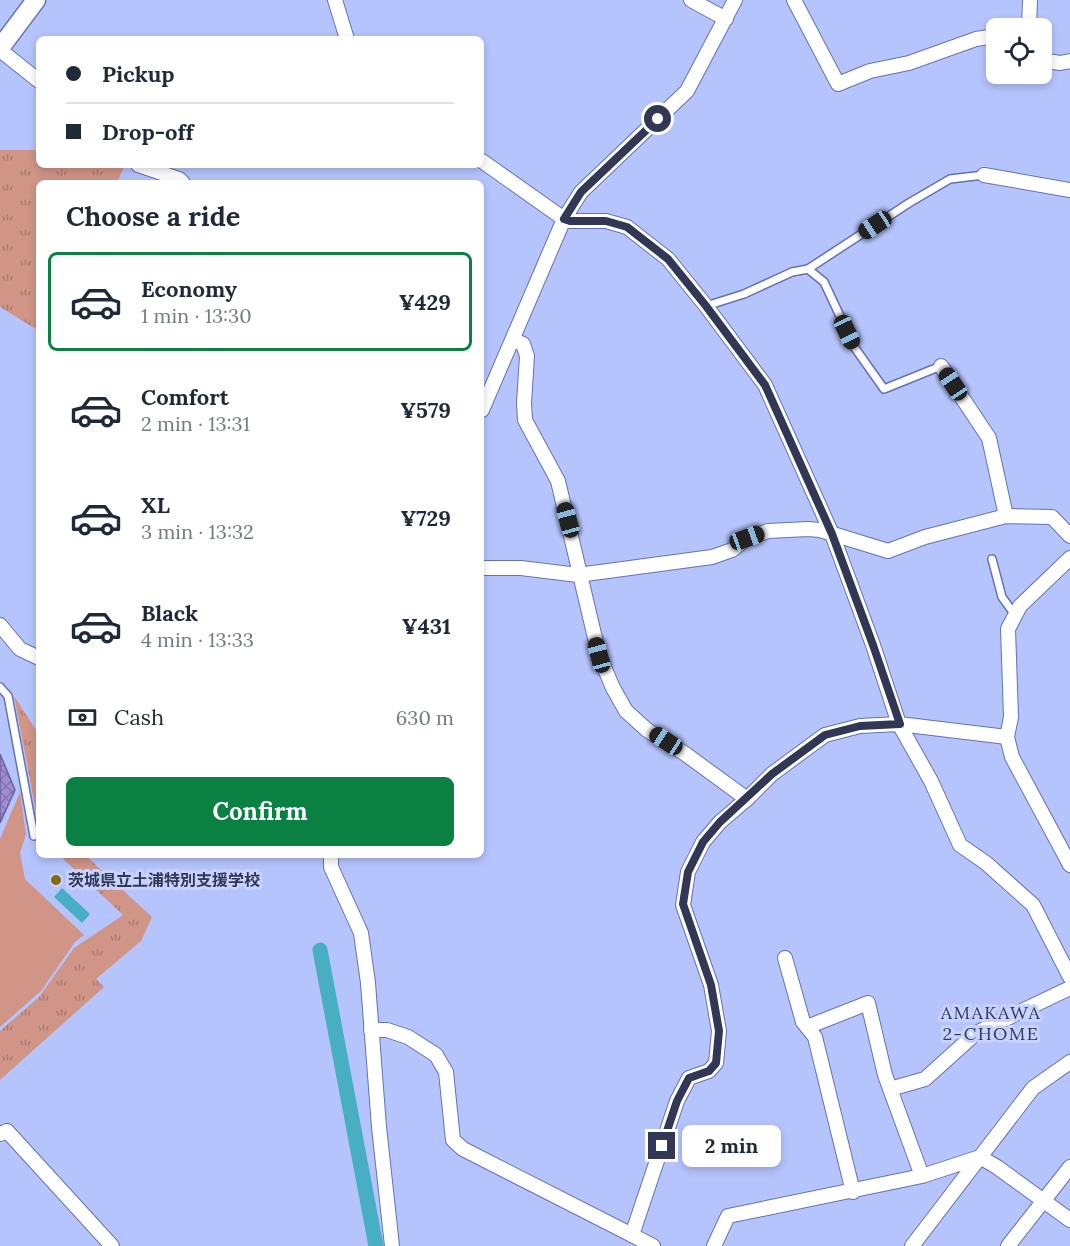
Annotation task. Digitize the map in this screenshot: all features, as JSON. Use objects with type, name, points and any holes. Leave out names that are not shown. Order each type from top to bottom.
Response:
[{"type":"main road","points":[[0,49],[36,0]]},
{"type":"street","points":[[335,0],[344,36]]},
{"type":"street","points":[[691,0],[726,19]]},
{"type":"street","points":[[484,405],[564,219],[581,192],[687,91],[735,0]]},
{"type":"street","points":[[794,0],[838,84],[870,71],[909,63],[986,37]]},
{"type":"street","points":[[1029,18],[1030,0]]},
{"type":"street","points":[[0,49],[36,79]]},
{"type":"street","points":[[1052,62],[1070,61]]},
{"type":"street","points":[[484,162],[564,219],[606,221],[627,227],[668,259],[765,385],[832,534],[900,724],[931,781],[960,845],[986,863],[1033,905],[1070,977]]},
{"type":"street","points":[[146,168],[178,180]]},
{"type":"street","points":[[984,175],[1070,190]]},
{"type":"street","points":[[513,340],[523,344],[527,356],[525,420],[558,481],[573,540],[578,575],[599,655],[626,711],[647,730],[684,753],[747,799]]},
{"type":"street","points":[[941,366],[989,438],[1006,516]]},
{"type":"street","points":[[484,568],[521,568],[578,575],[712,557],[732,550],[747,538],[768,531],[808,529],[888,551],[925,537],[1006,516],[1052,518],[1070,536]]},
{"type":"street","points":[[1070,558],[1020,606],[1008,628],[1011,717],[1007,737],[1012,757],[1070,865]]},
{"type":"street","points":[[0,625],[20,649],[36,657]]},
{"type":"street","points":[[632,1235],[677,1101],[689,1078],[709,1071],[716,1063],[719,1031],[711,985],[683,904],[688,872],[703,842],[720,822],[772,774],[825,735],[860,726],[900,724],[1007,737]]},
{"type":"street","points":[[331,858],[331,867],[361,933],[392,1246]]},
{"type":"street","points":[[785,958],[802,1022],[815,1037],[853,1192]]},
{"type":"street","points":[[890,1089],[925,1079],[976,1033],[1070,988]]},
{"type":"street","points":[[807,1027],[868,1003],[890,1089],[922,1176]]},
{"type":"street","points":[[371,1030],[387,1030],[408,1037],[436,1055],[446,1072],[453,1140],[463,1149],[653,1246]]},
{"type":"street","points":[[912,1246],[1033,1088],[1070,1062]]},
{"type":"street","points":[[0,1134],[7,1131],[112,1246]]},
{"type":"street","points":[[714,1246],[728,1216],[922,1176],[980,1157]]},
{"type":"street","points":[[980,1157],[1070,1220]]},
{"type":"street","points":[[1008,1246],[1070,1167]]},
{"type":"lane","points":[[706,306],[744,294],[792,272],[808,269],[950,179],[984,175]]},
{"type":"lane","points":[[808,269],[824,282],[855,348],[884,389],[941,366]]},
{"type":"lane","points":[[992,559],[1002,597],[1015,615]]},
{"type":"lane","points":[[0,687],[8,696],[34,836]]},
{"type":"green space","points":[[0,150],[36,150],[36,168],[124,168],[118,180],[36,180],[36,329],[0,307]]},
{"type":"green space","points":[[14,696],[36,730],[36,811]]},
{"type":"green space","points":[[20,792],[26,834],[20,853],[25,879],[84,935],[75,942],[41,991],[0,1027],[0,839]]},
{"type":"green space","points":[[62,858],[88,858],[152,917],[141,941],[96,979],[104,987],[0,1080],[0,1031],[39,997],[74,948],[123,915]]},
{"type":"shaded area","points":[[62,888],[90,914],[82,923],[54,897]]},
{"type":"building","points":[[0,754],[15,790],[0,823]]},
{"type":"waterway","points":[[320,950],[376,1246]]},
{"type":"place","name":"茨城県立土浦特別支援学校","points":[[56,880]]},
{"type":"district","name":"AMAKAWA 2-CHOME","points":[[991,1023]]},
{"type":"route","points":[[658,119],[581,192],[564,219],[606,221],[627,227],[668,259],[765,385],[832,534],[900,724],[860,726],[825,735],[772,774],[720,822],[703,842],[688,872],[683,904],[711,985],[719,1031],[716,1063],[709,1071],[689,1078],[677,1101],[662,1146]]}]
